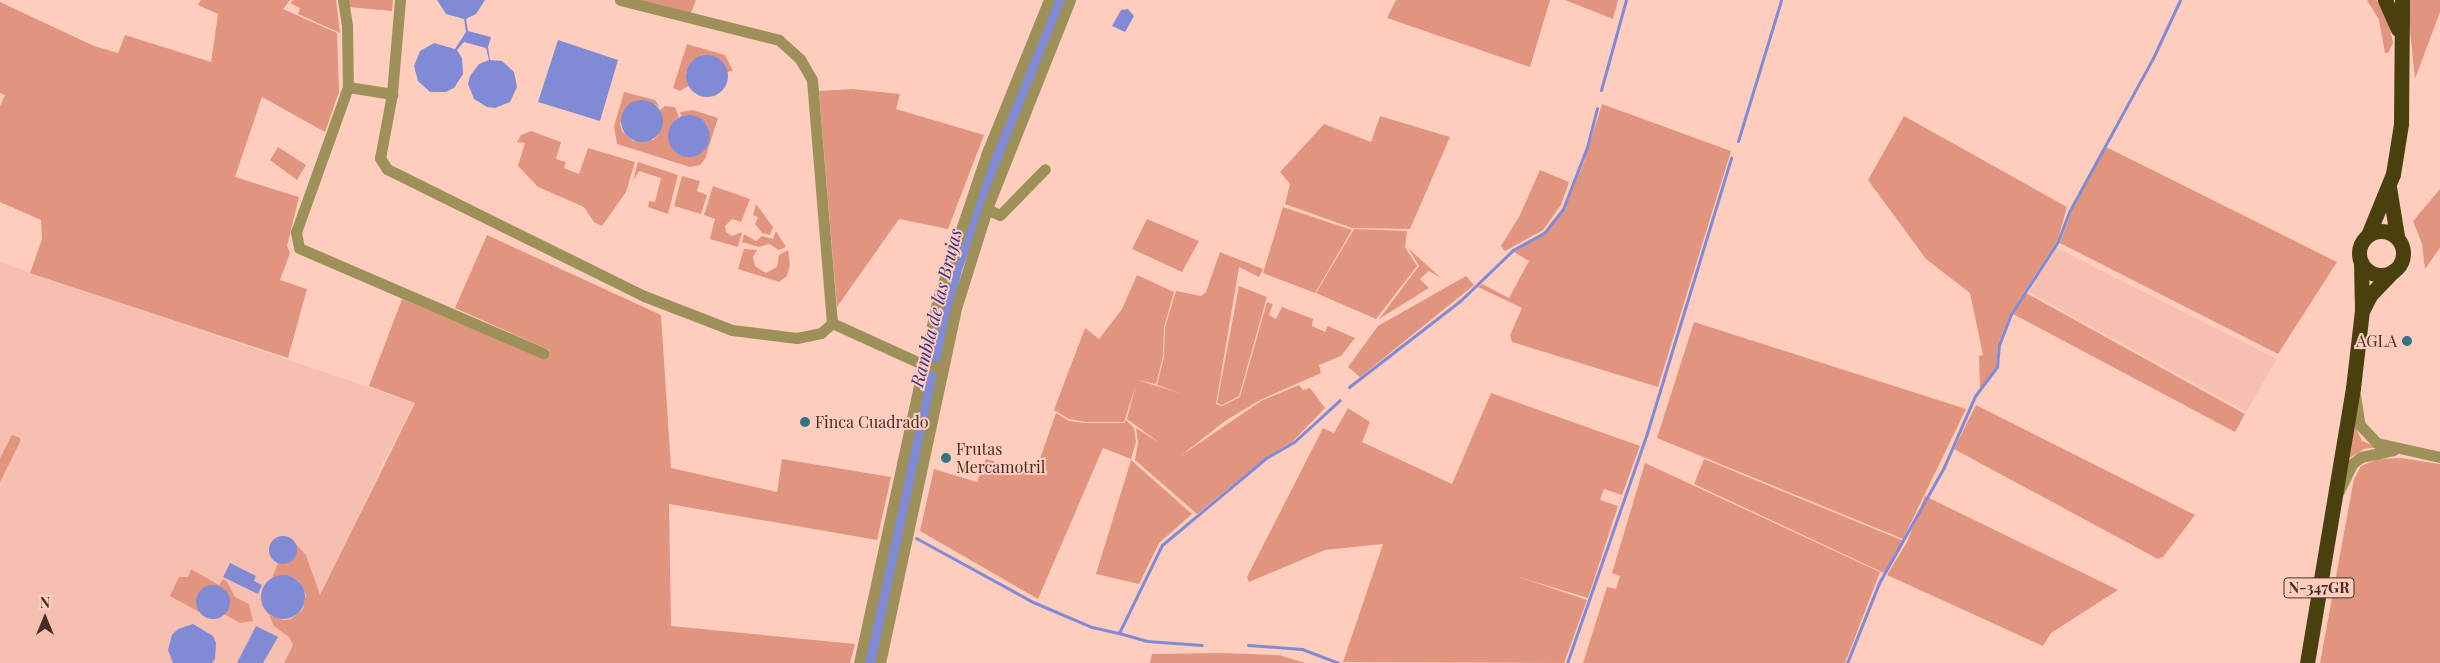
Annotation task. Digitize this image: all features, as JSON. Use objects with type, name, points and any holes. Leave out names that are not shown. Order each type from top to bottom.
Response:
[{"type":"highway","name":"N-347GR","points":[[2385,0],[2401,40]]},
{"type":"highway","name":"N-347GR","points":[[2306,663],[2353,388],[2362,310],[2360,248],[2368,235],[2389,186],[2401,124],[2402,0]]},
{"type":"highway","name":"N-347GR","points":[[2362,310],[2370,295],[2400,264],[2404,254],[2397,236],[2389,186]]},
{"type":"highway","points":[[2368,235],[2379,230],[2397,236]]},
{"type":"highway","points":[[2361,262],[2375,274],[2393,272]]},
{"type":"street","points":[[343,0],[348,26],[348,87],[296,232],[298,248],[543,353]]},
{"type":"street","points":[[400,0],[392,94],[380,158],[387,169],[644,296],[732,330],[797,338],[821,333],[832,323]]},
{"type":"street","points":[[620,0],[779,40],[800,59],[812,80],[832,323]]},
{"type":"street","points":[[859,663],[924,365],[959,228],[1048,0]]},
{"type":"street","points":[[880,663],[941,368],[957,305],[987,209],[1070,0]]},
{"type":"street","points":[[348,87],[392,94]]},
{"type":"street","points":[[987,209],[1000,215],[1045,169]]},
{"type":"street","points":[[832,323],[924,365],[941,368]]},
{"type":"street","points":[[2353,388],[2360,425],[2365,433],[2377,443],[2397,450],[2440,457]]},
{"type":"street","points":[[2334,498],[2352,464],[2361,457],[2397,450]]},
{"type":"shaded area","points":[[201,0],[290,0],[283,9],[337,33],[339,92],[325,132],[262,97],[235,177],[299,197],[287,246],[290,253],[280,280],[307,289],[288,358],[30,273],[42,239],[41,220],[0,202],[0,106],[5,95],[0,93],[0,2],[94,46],[118,53],[125,35],[211,62],[218,14],[198,5]]},
{"type":"shaded area","points":[[293,0],[336,0],[340,33],[298,14],[300,8],[290,3]]},
{"type":"shaded area","points":[[347,0],[393,0],[392,11],[349,7]]},
{"type":"shaded area","points":[[639,0],[696,0],[691,13]]},
{"type":"shaded area","points":[[1396,0],[1550,0],[1530,67],[1387,18]]},
{"type":"shaded area","points":[[1565,0],[1618,0],[1613,19]]},
{"type":"shaded area","points":[[2367,0],[2377,0],[2389,23],[2393,43],[2388,53],[2385,53],[2379,20]]},
{"type":"shaded area","points":[[2407,0],[2440,0],[2440,12],[2415,79]]},
{"type":"shaded area","points":[[687,44],[725,55],[733,71],[727,72],[727,69],[693,60],[686,72],[688,86],[680,91],[673,88]]},
{"type":"shaded area","points":[[853,89],[900,94],[896,109],[984,135],[948,229],[899,219],[837,307],[819,91]]},
{"type":"shaded area","points":[[624,92],[655,100],[660,107],[649,101],[635,101],[620,124],[622,131],[633,141],[653,140],[658,135],[662,116],[660,110],[665,106],[675,107],[679,117],[675,120],[695,156],[709,142],[709,129],[706,123],[689,115],[681,116],[680,112],[693,110],[718,118],[705,159],[700,165],[690,167],[617,144],[614,126]]},
{"type":"shaded area","points":[[1602,104],[1731,151],[1658,387],[1512,342],[1510,335],[1522,308],[1478,287],[1482,284],[1509,298],[1529,261],[1514,252],[1547,232],[1563,212],[1584,162]]},
{"type":"shaded area","points":[[1380,116],[1450,137],[1410,229],[1352,228],[1285,204],[1290,184],[1280,172],[1324,124],[1371,142]]},
{"type":"shaded area","points":[[1904,116],[2067,207],[2058,239],[2010,314],[1998,345],[1996,367],[1980,389],[1979,356],[1983,355],[1970,293],[1926,259],[1868,180]]},
{"type":"shaded area","points":[[531,131],[561,142],[556,159],[566,162],[564,168],[579,174],[588,148],[635,162],[626,192],[602,226],[594,222],[584,207],[538,187],[518,166],[525,143],[517,142],[521,135]]},
{"type":"shaded area","points":[[278,147],[306,165],[297,180],[270,160]]},
{"type":"shaded area","points":[[2106,147],[2337,262],[2278,354],[2060,243],[2071,213]]},
{"type":"shaded area","points":[[638,162],[678,175],[668,214],[648,207],[649,201],[655,202],[661,178],[639,171],[633,181]]},
{"type":"shaded area","points":[[1540,170],[1569,182],[1561,205],[1543,230],[1505,251],[1501,246],[1519,217]]},
{"type":"shaded area","points":[[682,176],[700,181],[697,191],[707,195],[701,214],[674,206]]},
{"type":"shaded area","points":[[713,186],[750,199],[741,222],[732,219],[725,226],[726,232],[732,236],[742,232],[738,247],[710,239],[715,219],[704,215]]},
{"type":"shaded area","points":[[2440,189],[2440,248],[2425,269],[2422,244],[2413,221]]},
{"type":"shaded area","points":[[756,204],[773,227],[770,235],[762,233],[755,224],[758,217],[753,215]]},
{"type":"shaded area","points":[[1283,207],[1352,230],[1315,293],[1263,273]]},
{"type":"shaded area","points":[[1147,219],[1199,241],[1182,272],[1132,249]]},
{"type":"shaded area","points":[[1354,229],[1407,231],[1405,247],[1417,266],[1376,319],[1316,293]]},
{"type":"shaded area","points":[[776,231],[786,247],[779,250],[769,244],[759,247],[742,242],[744,234],[756,241],[762,236],[773,239]]},
{"type":"shaded area","points":[[487,235],[661,315],[671,468],[777,492],[782,459],[891,477],[877,540],[669,504],[671,626],[855,644],[850,663],[284,663],[293,645],[289,637],[274,626],[269,615],[283,620],[291,619],[303,609],[306,595],[299,581],[293,577],[272,578],[278,563],[285,564],[293,560],[297,551],[294,542],[306,555],[320,595],[415,403],[369,386],[402,299],[545,359],[549,350],[455,308]]},
{"type":"shaded area","points":[[2055,247],[2277,359],[2246,412],[2029,292]]},
{"type":"shaded area","points":[[1408,248],[1441,278],[1429,271],[1420,279],[1429,288],[1379,319],[1419,266]]},
{"type":"shaded area","points":[[744,249],[757,250],[753,257],[755,266],[766,273],[777,267],[779,255],[788,250],[790,265],[787,276],[779,282],[738,269]]},
{"type":"shaded area","points":[[1220,252],[1263,269],[1259,277],[1239,267],[1216,404],[1222,406],[1240,397],[1267,302],[1273,304],[1269,315],[1276,319],[1282,307],[1313,319],[1312,326],[1325,332],[1328,326],[1355,338],[1341,356],[1319,365],[1321,373],[1260,400],[1225,421],[1179,457],[1261,401],[1299,385],[1303,390],[1310,388],[1325,408],[1293,441],[1265,458],[1197,514],[1135,460],[1138,443],[1136,428],[1160,443],[1127,419],[1136,385],[1124,422],[1086,422],[1069,419],[1054,410],[1085,328],[1099,339],[1122,309],[1137,275],[1174,292],[1164,327],[1163,356],[1156,384],[1137,380],[1183,394],[1157,385],[1164,357],[1165,327],[1176,291],[1201,296],[1206,292]]},
{"type":"shaded area","points":[[0,262],[415,403],[384,461],[341,556],[284,663],[0,663]]},
{"type":"shaded area","points":[[1466,276],[1474,285],[1360,377],[1348,367],[1378,326]]},
{"type":"shaded area","points":[[1239,286],[1267,297],[1239,396],[1222,405],[1217,403]]},
{"type":"shaded area","points":[[2026,293],[2245,414],[2235,432],[2013,314]]},
{"type":"shaded area","points":[[1694,322],[1966,409],[1903,539],[1657,438]]},
{"type":"shaded area","points":[[1491,393],[1640,446],[1622,495],[1604,489],[1600,500],[1618,506],[1588,598],[1516,576],[1587,600],[1564,663],[1343,662],[1383,544],[1325,550],[1249,582],[1247,577],[1323,428],[1334,433],[1348,408],[1370,422],[1362,442],[1452,484]]},
{"type":"shaded area","points":[[1976,405],[2195,515],[2164,556],[2158,559],[1954,449]]},
{"type":"shaded area","points":[[1056,413],[1069,421],[1086,423],[1124,423],[1126,420],[1134,428],[1136,442],[1131,459],[1103,448],[1038,599],[920,531],[934,469],[977,482],[986,459],[1035,473]]},
{"type":"shaded area","points":[[2353,421],[2362,441],[2377,447],[2364,449],[2348,459]]},
{"type":"shaded area","points":[[12,435],[20,438],[20,442],[0,482],[0,458]]},
{"type":"shaded area","points":[[2401,458],[2440,464],[2440,663],[2320,663],[2354,479],[2361,466],[2378,459]]},
{"type":"shaded area","points":[[1704,459],[1904,541],[1884,573],[1694,484]]},
{"type":"shaded area","points":[[1131,460],[1192,514],[1159,543],[1139,584],[1096,574]]},
{"type":"shaded area","points":[[1645,463],[1880,572],[1845,663],[1583,663],[1607,587],[1616,589],[1620,576],[1612,573]]},
{"type":"shaded area","points":[[1925,496],[2118,590],[2051,633],[2043,646],[1887,575],[1907,542]]},
{"type":"shaded area","points":[[191,569],[219,585],[223,579],[227,582],[235,597],[249,604],[253,621],[240,623],[224,614],[226,612],[198,609],[201,613],[170,596],[179,577],[188,577]]},
{"type":"shaded area","points":[[1220,653],[1279,655],[1305,663],[1150,663],[1152,654]]},
{"type":"water","points":[[437,0],[485,0],[476,14],[466,19],[468,31],[491,37],[488,47],[490,60],[502,61],[514,72],[517,87],[510,102],[495,108],[487,107],[474,99],[468,84],[470,76],[479,64],[489,60],[486,48],[464,42],[457,50],[462,58],[463,74],[454,88],[446,92],[430,92],[418,81],[414,66],[420,51],[434,43],[455,49],[466,32],[464,19],[446,14]]},
{"type":"water","points":[[1052,0],[1066,0],[962,270],[876,663],[863,663],[925,373],[959,237]]},
{"type":"water","points":[[1128,9],[1134,16],[1125,32],[1112,26],[1121,10]]},
{"type":"water","points":[[558,40],[618,60],[600,121],[538,102]]},
{"type":"water","points":[[707,55],[722,61],[728,76],[722,91],[707,97],[692,91],[686,76],[692,61]]},
{"type":"water","points":[[646,100],[654,103],[660,109],[663,121],[660,133],[654,139],[638,142],[630,139],[624,133],[621,117],[624,109],[630,103]]},
{"type":"water","points":[[685,115],[693,115],[704,121],[710,136],[704,151],[693,157],[685,157],[674,151],[668,140],[668,132],[674,121]]},
{"type":"water","points":[[283,536],[293,540],[297,550],[293,560],[283,564],[273,560],[269,550],[273,540]]},
{"type":"water","points":[[230,563],[256,576],[254,581],[262,585],[258,594],[223,577]]},
{"type":"water","points":[[287,575],[299,581],[304,588],[304,606],[299,613],[292,618],[279,619],[271,616],[264,609],[261,593],[264,585],[271,578]]},
{"type":"water","points":[[213,585],[225,590],[230,602],[225,614],[213,619],[201,614],[196,602],[201,590]]},
{"type":"water","points":[[193,624],[213,636],[216,643],[215,659],[212,663],[173,663],[168,650],[172,635],[178,629]]},
{"type":"water","points":[[256,626],[278,637],[263,663],[237,663]]},
{"type":"waterway","points":[[1601,90],[1626,0]]},
{"type":"waterway","points":[[1738,141],[1781,0]]},
{"type":"waterway","points":[[1847,663],[1879,583],[1944,467],[1975,396],[1997,367],[1999,345],[2011,314],[2058,241],[2069,212],[2153,58],[2180,0]]},
{"type":"waterway","points":[[1349,387],[1460,301],[1513,250],[1545,232],[1563,209],[1587,147],[1597,108]]},
{"type":"waterway","points":[[1567,663],[1647,433],[1731,158]]},
{"type":"waterway","points":[[916,538],[1033,602],[1092,627],[1119,633],[1162,545],[1266,458],[1294,442],[1340,400]]},
{"type":"waterway","points":[[1119,633],[1147,641],[1202,645]]},
{"type":"waterway","points":[[1248,645],[1302,649],[1338,663]]},
{"type":"place","name":"AGLA","points":[[2407,341]]},
{"type":"place","name":"Finca Cuadrado","points":[[805,422]]},
{"type":"place","name":"Frutas Mercamotril","points":[[946,458]]},
{"type":"water label","name":"Rambla de las Brujas","points":[[936,308]]}]
